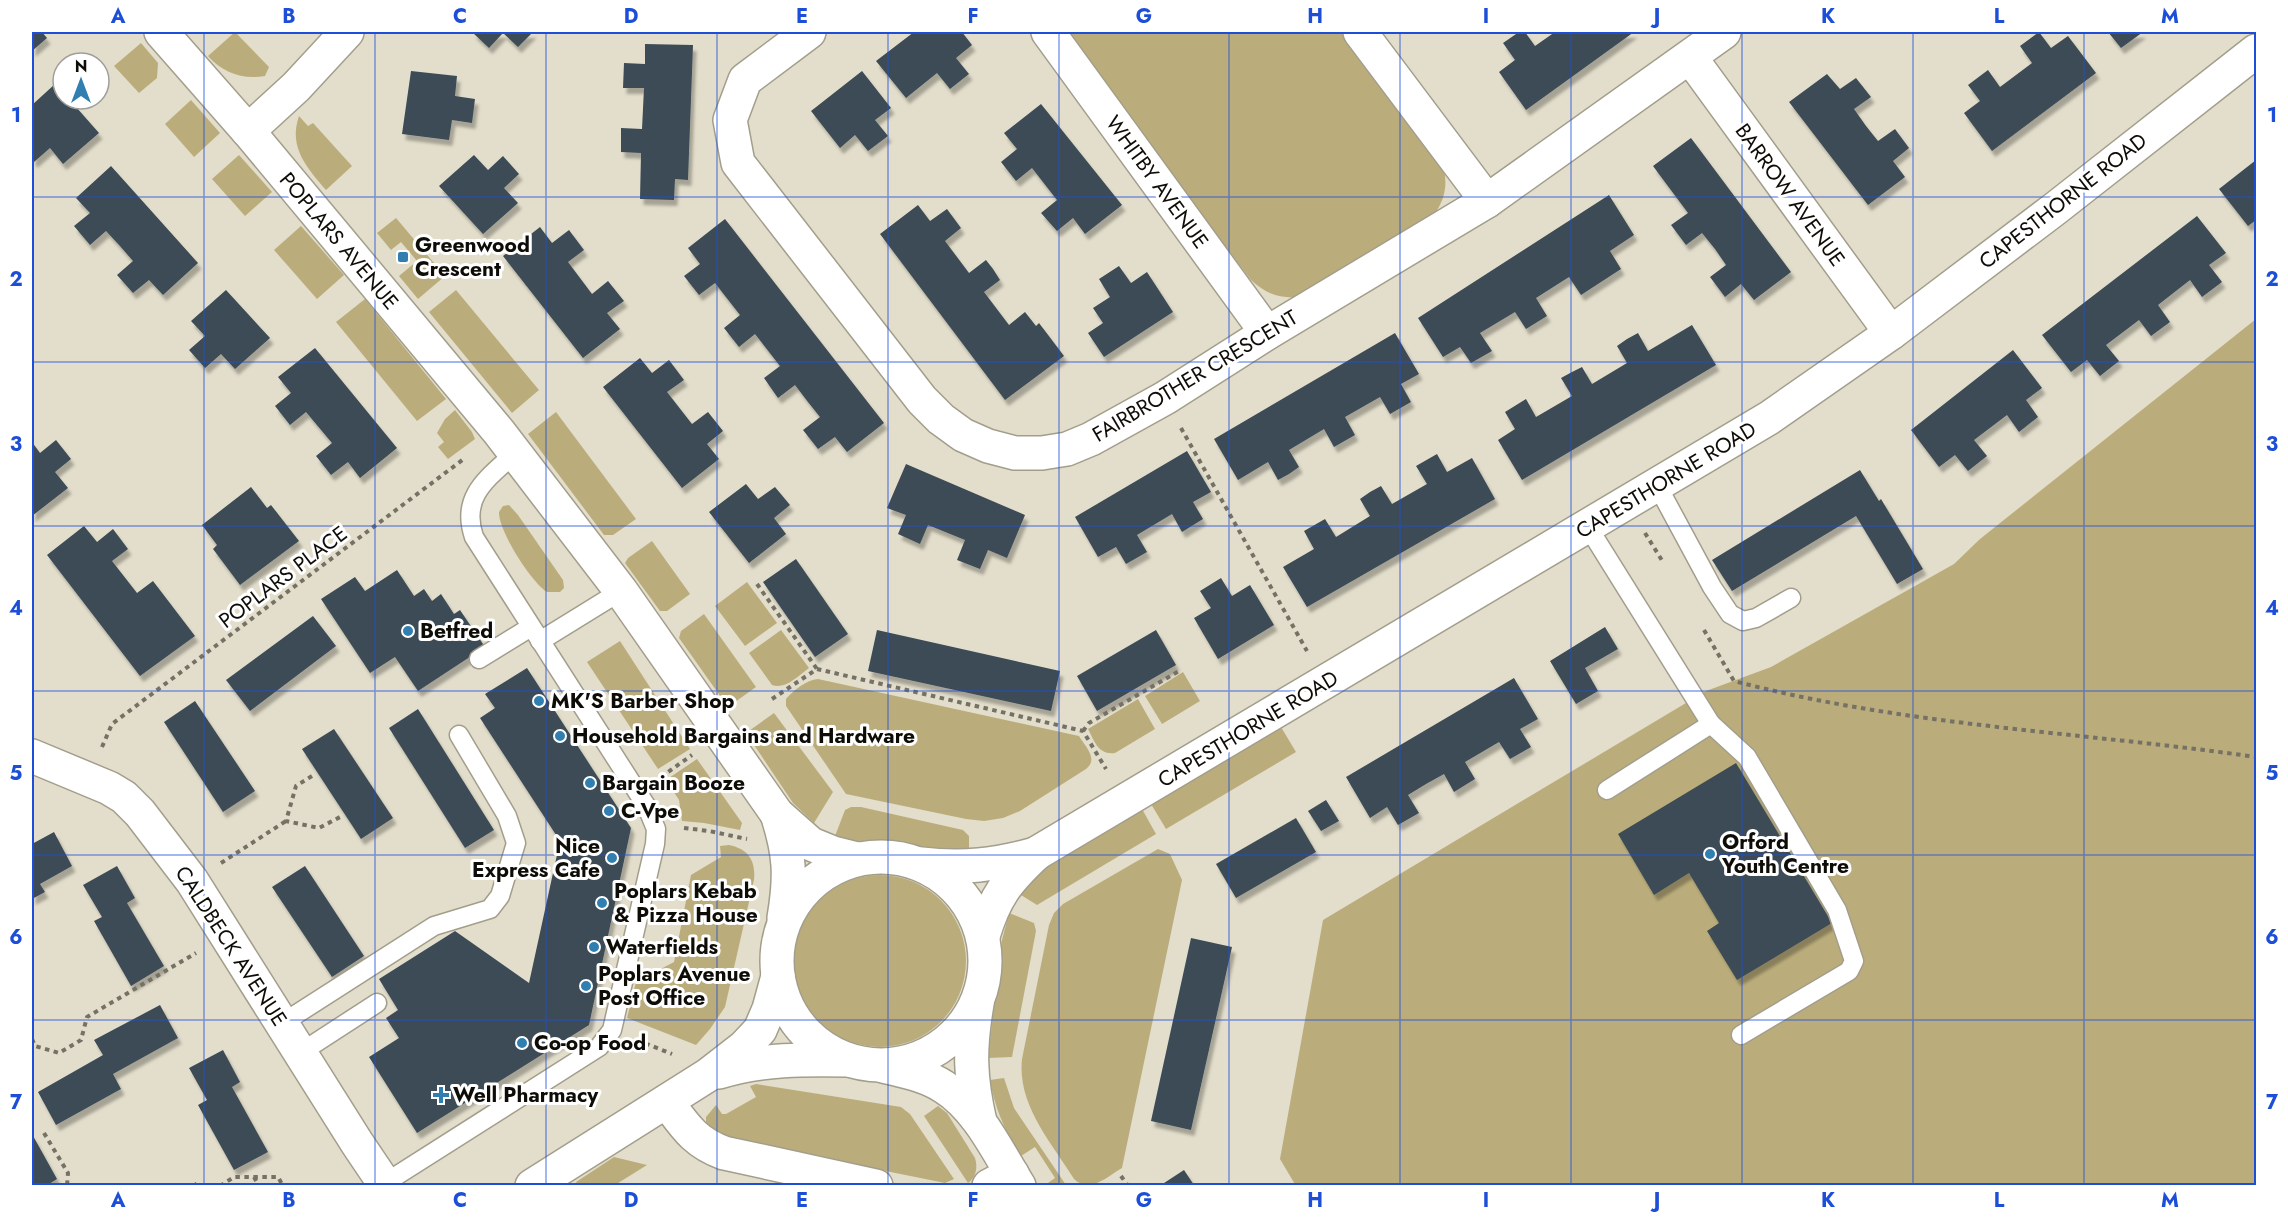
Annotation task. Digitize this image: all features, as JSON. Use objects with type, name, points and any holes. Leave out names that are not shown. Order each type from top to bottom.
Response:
[{"type":"street","name":"POPLARS AVENUE","points":[[160,32],[248,131],[507,443],[621,591],[777,814],[811,844],[857,860]]},
{"type":"street","points":[[248,131],[296,87],[347,32]]},
{"type":"street","name":"FAIRBROTHER CRESCENT","points":[[809,32],[745,80],[730,120],[738,163],[922,400],[941,419],[963,435],[988,446],[1015,453],[1042,453],[1067,449],[1091,439],[1165,398],[1267,333],[1487,201],[1724,32]]},
{"type":"street","name":"WHITBY AVENUE","points":[[1048,32],[1267,333]]},
{"type":"street","points":[[1360,32],[1487,201]]},
{"type":"street","name":"CAPESTHORNE ROAD","points":[[982,936],[990,911],[1000,892],[1037,853],[1768,418],[1891,333],[2056,208],[2256,51]]},
{"type":"street","name":"BARROW AVENUE","points":[[1690,57],[1891,333]]},
{"type":"street","name":"CALDBECK AVENUE","points":[[32,756],[110,788],[124,797],[140,813],[192,881],[385,1184]]},
{"type":"street","name":"POPLARS AVENUE","points":[[777,814],[789,858],[790,886],[783,925]]},
{"type":"street","name":"CAPESTHORNE ROAD","points":[[921,864],[954,868],[982,866],[1037,853]]},
{"type":"street","points":[[980,1124],[958,1097],[943,1086],[916,1075],[863,1063],[823,1048],[802,1028],[786,1004],[778,976],[777,950],[783,925],[800,895],[826,873],[857,860],[890,857],[921,864],[949,881],[970,906],[982,936],[985,968],[970,1058],[972,1088],[980,1124],[1007,1181]]},
{"type":"street","points":[[532,1185],[668,1102],[744,1047],[760,1030],[770,1009],[778,976]]},
{"type":"street","points":[[708,1075],[735,1067],[780,1060],[909,1062],[938,1048],[962,1027],[978,1000]]},
{"type":"street","points":[[668,1102],[693,1137],[710,1148],[723,1153],[876,1185]]},
{"type":"lane","points":[[385,1184],[599,1047],[612,1030],[655,844],[656,829],[653,818],[639,793],[474,537],[469,513],[472,501],[507,443]]},
{"type":"lane","points":[[1657,485],[1712,587],[1730,614],[1743,621],[1756,618],[1791,598]]},
{"type":"lane","points":[[1588,527],[1711,724],[1747,757],[1837,910],[1854,962],[1848,971],[1741,1035]]},
{"type":"lane","points":[[479,659],[536,634],[621,591]]},
{"type":"lane","points":[[1607,790],[1711,724]]},
{"type":"lane","points":[[281,1024],[434,926],[490,909],[500,896],[516,843],[507,816],[459,735]]},
{"type":"lane","points":[[300,1053],[377,1003]]},
{"type":"path","points":[[1165,398],[1325,683]]},
{"type":"path","name":"POPLARS PLACE","points":[[98,756],[112,724],[507,443]]},
{"type":"path","points":[[1628,503],[1666,567]]},
{"type":"path","points":[[757,584],[817,669],[1083,731],[1125,801]]},
{"type":"path","points":[[1703,629],[1734,681],[1785,694],[1962,724],[2256,757]]},
{"type":"path","points":[[772,699],[817,669]]},
{"type":"path","points":[[1083,731],[1089,723],[1179,671]]},
{"type":"path","points":[[639,793],[699,750]]},
{"type":"path","points":[[192,881],[286,821],[296,786],[312,776]]},
{"type":"path","points":[[286,821],[319,828],[342,816]]},
{"type":"path","points":[[656,829],[694,828],[756,841]]},
{"type":"path","points":[[32,1039],[35,1046],[59,1053],[81,1040],[87,1017],[226,936]]},
{"type":"path","points":[[612,1030],[676,1056]]},
{"type":"path","points":[[44,1133],[68,1173],[67,1185]]},
{"type":"path","points":[[1121,1176],[1128,1185]]},
{"type":"path","points":[[220,1185],[234,1177],[278,1177],[283,1185]]},
{"type":"path","points":[[254,1177],[259,1185]]},
{"type":"path","points":[[193,1185],[198,1183],[203,1185]]},
{"type":"shaded area","points":[[235,32],[269,67],[265,76],[249,77],[234,74],[220,67],[208,56]]},
{"type":"shaded area","points":[[1061,32],[1343,32],[1441,160],[1445,175],[1445,190],[1441,203],[1433,216],[1300,297],[1286,297],[1268,292],[1251,280]]},
{"type":"shaded area","points":[[141,43],[158,63],[157,78],[139,93],[114,66]]},
{"type":"shaded area","points":[[191,100],[220,133],[194,157],[165,124]]},
{"type":"shaded area","points":[[299,116],[308,126],[313,123],[352,166],[326,190],[312,174],[301,156],[296,138]]},
{"type":"shaded area","points":[[239,155],[272,192],[245,216],[212,179]]},
{"type":"shaded area","points":[[396,218],[445,276],[418,299],[399,276],[417,261],[401,242],[391,250],[377,233]]},
{"type":"shaded area","points":[[301,226],[344,275],[317,299],[274,250]]},
{"type":"shaded area","points":[[456,290],[539,390],[512,413],[429,312]]},
{"type":"shaded area","points":[[365,299],[446,399],[417,421],[336,322]]},
{"type":"shaded area","points":[[2256,319],[2256,1185],[1296,1186],[1280,1159],[1323,920],[1706,691],[1771,667],[1954,564],[1980,539]]},
{"type":"shaded area","points":[[455,410],[475,439],[448,459],[438,447],[444,442],[437,433],[445,419]]},
{"type":"shaded area","points":[[556,412],[636,519],[613,535],[604,535],[528,434]]},
{"type":"shaded area","points":[[509,505],[563,580],[564,588],[560,592],[547,592],[540,586],[517,555],[500,520],[499,512],[503,506]]},
{"type":"shaded area","points":[[652,541],[690,594],[667,611],[660,611],[625,563],[628,558]]},
{"type":"shaded area","points":[[747,582],[777,623],[745,646],[715,606]]},
{"type":"shaded area","points":[[704,614],[756,687],[728,707],[679,638],[681,631]]},
{"type":"shaded area","points":[[781,630],[809,668],[791,681],[777,686],[772,685],[749,653]]},
{"type":"shaded area","points":[[620,641],[690,749],[658,769],[587,662]]},
{"type":"shaded area","points":[[1183,672],[1200,701],[1162,724],[1145,696]]},
{"type":"shaded area","points":[[818,679],[1079,736],[1090,752],[1090,765],[1020,811],[1003,818],[984,821],[846,794],[786,706],[786,699],[796,689],[809,681]]},
{"type":"shaded area","points":[[1138,699],[1155,729],[1115,753],[1101,750],[1088,729]]},
{"type":"shaded area","points":[[774,713],[833,792],[814,823],[793,803],[746,733]]},
{"type":"shaded area","points":[[1281,727],[1296,752],[1166,829],[1151,804]]},
{"type":"shaded area","points":[[697,759],[742,823],[740,830],[682,821],[679,800],[666,780]]},
{"type":"shaded area","points":[[851,807],[861,807],[963,830],[969,836],[969,853],[863,843],[835,836],[845,810]]},
{"type":"shaded area","points":[[1142,809],[1156,834],[1037,905],[1021,895],[1043,870]]},
{"type":"shaded area","points":[[729,845],[741,849],[749,856],[754,867],[754,880],[725,1007],[696,1045],[627,1018],[636,982],[674,962],[691,875],[721,857],[720,846]]},
{"type":"shaded area","points":[[1158,849],[1170,854],[1182,880],[1122,1168],[1098,1182],[1086,1185],[1074,1179],[1046,1137],[1030,1107],[1022,1076],[1022,1059],[1049,925],[1054,913],[1063,904]]},
{"type":"shaded area","points":[[880,875],[913,882],[941,900],[959,928],[966,961],[959,994],[941,1022],[913,1040],[880,1047],[847,1040],[819,1022],[801,994],[794,961],[801,928],[819,900],[847,882]]},
{"type":"shaded area","points":[[1009,913],[1034,923],[1036,931],[1012,1057],[988,1058],[1002,940]]},
{"type":"shaded area","points":[[1004,1078],[1014,1108],[1066,1185],[1045,1185],[1055,1178],[1035,1147],[1021,1156],[1015,1147],[1005,1129],[990,1080]]},
{"type":"shaded area","points":[[756,1084],[901,1107],[910,1114],[954,1179],[945,1183],[717,1137],[706,1124],[706,1117],[716,1105],[722,1114],[726,1114],[756,1097],[750,1086]]},
{"type":"shaded area","points":[[938,1106],[947,1113],[975,1158],[976,1172],[968,1183],[924,1116]]},
{"type":"shaded area","points":[[614,1157],[647,1165],[615,1185],[578,1185],[576,1182]]},
{"type":"building","points":[[32,32],[42,32],[47,38],[32,51]]},
{"type":"building","points":[[472,32],[533,32],[518,47],[503,33],[489,48]]},
{"type":"building","points":[[914,32],[962,32],[972,45],[956,58],[969,74],[950,89],[937,73],[906,98],[876,61]]},
{"type":"building","points":[[1519,32],[1525,32],[1535,46],[1555,32],[1634,32],[1526,110],[1499,72],[1515,60],[1503,43]]},
{"type":"building","points":[[2039,32],[2051,48],[2068,36],[2096,73],[1992,151],[1964,113],[1980,101],[1968,85],[1988,70],[2000,87],[2032,63],[2020,46]]},
{"type":"building","points":[[2108,32],[2143,32],[2121,48]]},
{"type":"building","points":[[645,44],[693,45],[688,180],[675,179],[674,200],[640,199],[641,153],[621,152],[621,128],[642,129],[644,88],[623,88],[624,63],[645,64]]},
{"type":"building","points":[[411,71],[457,76],[455,96],[475,99],[472,123],[452,120],[449,140],[402,134]]},
{"type":"building","points":[[862,71],[891,108],[875,120],[888,136],[868,151],[855,135],[840,148],[811,111]]},
{"type":"building","points":[[1827,74],[1840,89],[1856,78],[1871,97],[1854,109],[1866,126],[1878,141],[1895,129],[1909,148],[1893,161],[1905,177],[1868,205],[1789,102]]},
{"type":"building","points":[[51,88],[51,111],[80,111],[99,133],[63,164],[50,148],[34,162],[32,159],[32,132],[34,130],[32,128],[32,105]]},
{"type":"building","points":[[1041,104],[1122,205],[1085,234],[1073,218],[1057,231],[1041,213],[1057,200],[1032,168],[1016,181],[1001,162],[1017,149],[1004,133]]},
{"type":"building","points":[[1691,138],[1791,272],[1754,300],[1741,284],[1725,297],[1710,277],[1726,265],[1715,249],[1702,233],[1686,245],[1671,225],[1688,213],[1653,166]]},
{"type":"building","points":[[474,155],[488,170],[503,156],[519,174],[504,188],[518,203],[483,234],[439,186]]},
{"type":"building","points":[[2256,160],[2256,220],[2248,226],[2219,189]]},
{"type":"building","points":[[111,166],[198,263],[163,295],[149,280],[133,293],[117,275],[133,261],[120,246],[106,231],[90,245],[74,226],[90,213],[76,198]]},
{"type":"building","points":[[1609,195],[1634,235],[1610,251],[1621,269],[1581,295],[1569,277],[1536,298],[1547,316],[1526,329],[1515,312],[1480,333],[1492,351],[1471,363],[1460,347],[1443,357],[1418,318]]},
{"type":"building","points":[[918,205],[930,221],[947,209],[961,228],[945,241],[969,273],[986,260],[993,269],[1000,280],[984,292],[1009,325],[1025,312],[1036,326],[1039,323],[1064,356],[1005,400],[880,234]]},
{"type":"building","points":[[2197,216],[2226,253],[2209,265],[2222,282],[2202,297],[2190,280],[2158,305],[2170,322],[2151,336],[2139,320],[2106,345],[2119,361],[2100,376],[2087,360],[2071,372],[2042,335]]},
{"type":"building","points":[[725,219],[884,423],[847,452],[835,437],[818,449],[803,430],[820,417],[795,385],[778,398],[764,378],[780,366],[755,334],[739,347],[724,328],[740,315],[715,283],[699,295],[684,276],[700,264],[688,248]]},
{"type":"building","points":[[540,227],[552,243],[569,230],[584,250],[568,262],[592,294],[608,281],[624,301],[607,313],[620,329],[583,358],[503,256]]},
{"type":"building","points":[[1119,266],[1131,283],[1147,272],[1173,312],[1104,357],[1088,333],[1103,323],[1093,308],[1110,297],[1099,279]]},
{"type":"building","points":[[226,290],[270,338],[235,369],[221,354],[205,368],[189,350],[205,336],[191,321]]},
{"type":"building","points":[[1692,325],[1716,365],[1522,480],[1498,440],[1515,429],[1505,412],[1526,399],[1536,417],[1572,396],[1561,378],[1582,367],[1592,384],[1627,363],[1617,346],[1627,339],[1638,333],[1648,351]]},
{"type":"building","points":[[1395,333],[1419,374],[1401,384],[1411,402],[1390,414],[1380,397],[1345,417],[1355,435],[1334,447],[1324,429],[1289,450],[1299,467],[1289,474],[1278,480],[1268,462],[1238,480],[1214,439]]},
{"type":"building","points":[[315,348],[397,448],[360,478],[348,462],[331,475],[316,456],[332,443],[306,412],[290,425],[275,406],[291,393],[278,377]]},
{"type":"building","points":[[2013,350],[2042,388],[2026,400],[2038,417],[2019,432],[2007,415],[1974,440],[1987,456],[1968,471],[1955,455],[1939,467],[1911,430]]},
{"type":"building","points":[[640,358],[652,373],[669,360],[684,380],[667,392],[692,424],[708,412],[723,431],[707,444],[719,459],[682,488],[603,387]]},
{"type":"building","points":[[56,440],[71,459],[55,472],[68,488],[32,516],[32,442],[40,453]]},
{"type":"building","points":[[1187,451],[1211,492],[1193,502],[1203,519],[1182,532],[1172,514],[1137,535],[1147,552],[1126,564],[1116,547],[1098,557],[1075,517]]},
{"type":"building","points":[[1437,454],[1447,472],[1472,458],[1495,499],[1307,607],[1283,567],[1314,549],[1304,531],[1325,519],[1336,537],[1370,516],[1360,499],[1370,492],[1381,486],[1392,504],[1427,484],[1416,466]]},
{"type":"building","points":[[906,464],[1025,515],[1007,558],[988,550],[980,569],[957,560],[965,540],[928,525],[920,544],[898,534],[906,515],[887,508]]},
{"type":"building","points":[[1860,470],[1879,501],[1881,499],[1923,569],[1897,584],[1856,516],[1732,591],[1712,560]]},
{"type":"building","points":[[746,484],[758,499],[775,487],[790,505],[774,518],[786,534],[749,563],[709,512]]},
{"type":"building","points":[[251,487],[267,508],[271,505],[299,541],[240,585],[213,549],[217,545],[202,525]]},
{"type":"building","points":[[84,526],[97,542],[113,529],[128,549],[112,561],[137,593],[153,581],[195,636],[140,676],[47,555]]},
{"type":"building","points":[[796,559],[848,634],[815,657],[763,582]]},
{"type":"building","name":"Betfred","points":[[397,570],[414,596],[424,589],[432,601],[441,594],[454,614],[460,610],[485,647],[418,691],[395,657],[370,673],[321,599],[355,577],[365,591]]},
{"type":"building","points":[[1221,578],[1232,596],[1250,585],[1274,625],[1218,659],[1194,618],[1211,608],[1200,591]]},
{"type":"building","points":[[313,616],[336,646],[250,711],[226,680]]},
{"type":"building","points":[[1605,627],[1618,649],[1585,668],[1598,691],[1576,704],[1550,661]]},
{"type":"building","points":[[877,630],[1060,671],[1051,711],[868,671]]},
{"type":"building","points":[[1156,630],[1176,665],[1097,711],[1077,676]]},
{"type":"building","points":[[527,668],[631,828],[589,1025],[417,1133],[369,1057],[399,1038],[386,1018],[398,1010],[379,979],[455,931],[529,983],[560,841],[480,718],[495,708],[485,694]]},
{"type":"building","points":[[1514,678],[1538,719],[1520,729],[1531,747],[1510,759],[1499,742],[1465,762],[1475,779],[1454,792],[1444,774],[1426,784],[1408,795],[1419,813],[1398,825],[1387,807],[1370,818],[1346,777]]},
{"type":"building","points":[[195,701],[255,791],[223,812],[164,722]]},
{"type":"building","points":[[418,709],[494,830],[465,848],[389,728]]},
{"type":"building","points":[[334,729],[393,818],[361,839],[302,749]]},
{"type":"building","name":"Orford Youth Centre","points":[[1736,763],[1832,923],[1737,980],[1707,931],[1719,923],[1689,873],[1654,895],[1618,834]]},
{"type":"building","points":[[1326,800],[1339,821],[1321,831],[1308,811]]},
{"type":"building","points":[[1296,818],[1316,852],[1236,898],[1216,864]]},
{"type":"building","points":[[54,832],[72,866],[40,884],[45,892],[32,899],[32,844]]},
{"type":"building","points":[[117,866],[135,898],[127,903],[164,966],[131,986],[94,921],[102,917],[83,885]]},
{"type":"building","points":[[305,866],[364,956],[332,977],[272,887]]},
{"type":"building","points":[[1191,938],[1232,947],[1191,1130],[1151,1121]]},
{"type":"building","points":[[160,1005],[178,1038],[113,1074],[121,1089],[56,1125],[38,1092],[103,1055],[94,1040]]},
{"type":"building","points":[[223,1050],[240,1082],[232,1087],[268,1152],[234,1170],[198,1105],[207,1100],[189,1068]]},
{"type":"building","points":[[32,1134],[57,1179],[50,1185],[32,1185]]},
{"type":"building","points":[[1184,1170],[1194,1185],[1161,1185]]},
{"type":"place","name":"Greenwood Crescent","points":[[403,257]]},
{"type":"place","name":"Betfred","points":[[408,631]]},
{"type":"place","name":"MK'S Barber Shop","points":[[539,701]]},
{"type":"place","name":"Household Bargains and Hardware","points":[[560,736]]},
{"type":"place","name":"Bargain Booze","points":[[590,783]]},
{"type":"place","name":"C-Vpe","points":[[609,811]]},
{"type":"place","name":"Orford Youth Centre","points":[[1710,854]]},
{"type":"place","name":"Nice Express Cafe","points":[[612,858]]},
{"type":"place","name":"Poplars Kebab & Pizza House","points":[[602,903]]},
{"type":"place","name":"Waterfields","points":[[594,947]]},
{"type":"place","name":"Poplars Avenue Post Office","points":[[586,986]]},
{"type":"place","name":"Co-op Food","points":[[522,1043]]},
{"type":"place","name":"Well Pharmacy","points":[[441,1095]]}]
